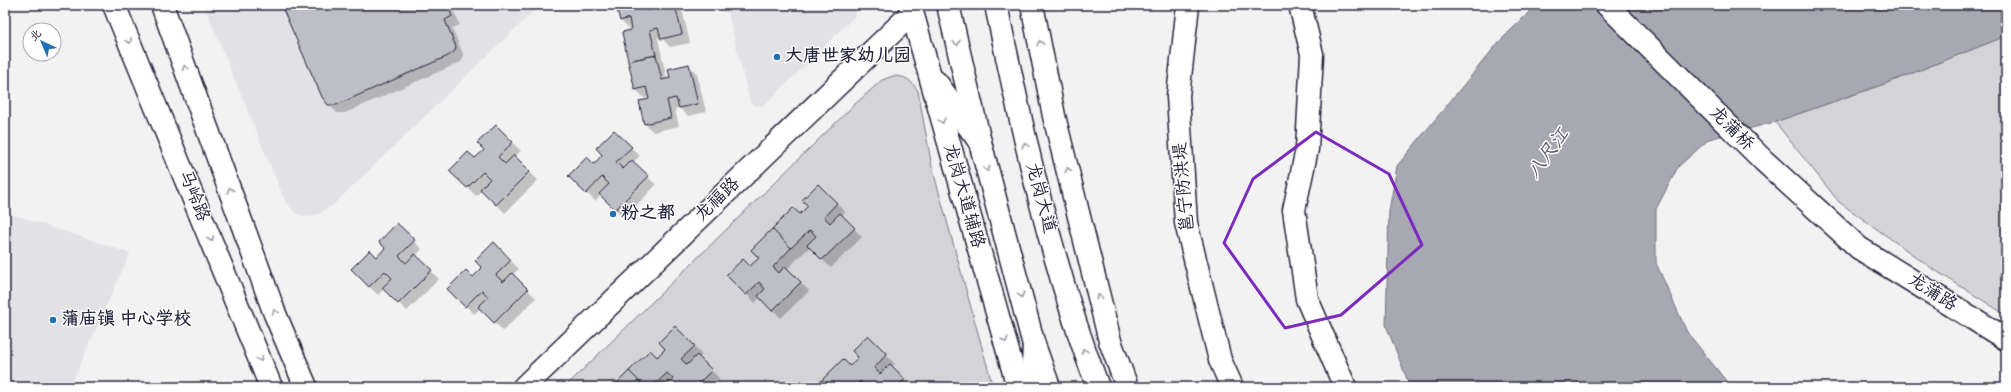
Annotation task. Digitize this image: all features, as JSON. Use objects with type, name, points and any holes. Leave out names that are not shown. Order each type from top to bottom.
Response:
[{"type":"street","name":"马岭路","points":[[114,5],[272,387]]},
{"type":"street","name":"马岭路","points":[[162,5],[275,314],[303,381]]},
{"type":"street","points":[[948,5],[980,142],[1034,345],[1049,387]]},
{"type":"street","name":"龙岗大道","points":[[996,5],[1026,150],[1076,330],[1098,387]]},
{"type":"street","points":[[1032,5],[1054,116],[1108,334],[1127,387]]},
{"type":"street","name":"邕宁防洪堤","points":[[1188,5],[1178,96],[1186,222],[1220,360],[1232,387]]},
{"type":"street","points":[[1300,5],[1312,54],[1307,148],[1294,210],[1307,299],[1345,387]]},
{"type":"street","name":"龙蒲桥","points":[[1607,5],[1764,161],[1858,248]]},
{"type":"street","name":"龙岗大道辅路","points":[[910,9],[1018,387]]},
{"type":"street","name":"龙福路","points":[[524,387],[910,9]]},
{"type":"street","points":[[927,70],[980,142]]},
{"type":"street","name":"龙蒲路","points":[[1858,248],[2006,339]]},
{"type":"street","points":[[1032,387],[1034,345]]},
{"type":"street","points":[[272,387],[303,381]]},
{"type":"highlighted area","points":[[1316,132],[1389,174],[1422,245],[1341,315],[1285,328],[1224,243],[1253,179]]},
{"type":"shaded area","points":[[204,5],[540,5],[332,206],[319,214],[308,217],[295,213],[285,201]]},
{"type":"shaded area","name":"大唐世家幼儿园","points":[[726,5],[854,5],[856,15],[772,98],[764,105],[754,106],[750,102]]},
{"type":"shaded area","points":[[2006,36],[2006,315],[1930,267],[1839,202],[1775,122],[1890,82]]},
{"type":"shaded area","points":[[893,76],[908,79],[918,91],[932,167],[993,387],[565,387],[854,105],[882,80]]},
{"type":"shaded area","name":"蒲庙镇 中心学校","points":[[5,212],[130,253],[70,387],[5,387]]},
{"type":"water","name":"八尺江","points":[[1536,5],[2006,5],[2006,36],[1890,82],[1775,122],[1709,139],[1678,167],[1656,209],[1656,263],[1687,332],[1731,387],[1410,387],[1386,325],[1389,211],[1397,166],[1498,43]]},
{"type":"building","points":[[281,5],[447,5],[452,16],[445,20],[456,47],[455,51],[448,56],[336,105],[328,105],[322,97]]},
{"type":"building","points":[[616,5],[645,5],[646,11],[654,8],[653,5],[675,5],[682,34],[661,39],[658,28],[650,30],[656,55],[628,61],[622,32],[631,30],[629,18],[620,21]]},
{"type":"building","points":[[656,55],[662,80],[670,78],[668,69],[689,64],[698,104],[679,108],[676,98],[667,100],[671,118],[644,124],[639,101],[649,99],[646,87],[635,90],[628,61]]},
{"type":"building","points":[[496,125],[513,142],[498,157],[505,164],[514,155],[530,171],[496,205],[480,189],[490,179],[483,172],[467,188],[449,171],[468,152],[475,158],[484,150],[477,143]]},
{"type":"building","points":[[614,130],[632,147],[616,162],[623,169],[632,160],[649,176],[615,210],[599,194],[609,184],[602,177],[586,194],[568,176],[587,157],[594,164],[602,155],[596,148]]},
{"type":"building","points":[[818,184],[837,203],[824,217],[830,223],[840,213],[855,228],[822,260],[807,245],[816,236],[810,230],[791,248],[772,229],[793,208],[800,214],[808,206],[802,200]]},
{"type":"building","points":[[397,223],[415,240],[399,256],[406,263],[415,254],[432,270],[398,304],[382,288],[392,278],[385,271],[369,287],[351,269],[370,250],[377,257],[385,248],[379,242]]},
{"type":"building","points":[[772,229],[791,248],[773,267],[779,273],[785,266],[801,282],[772,311],[758,296],[765,289],[759,282],[746,295],[726,275],[743,259],[750,266],[759,258],[751,250]]},
{"type":"building","points":[[494,242],[511,260],[496,275],[503,282],[512,273],[528,289],[494,323],[478,307],[488,297],[482,290],[465,307],[447,289],[466,270],[473,277],[482,268],[475,261]]},
{"type":"building","points":[[675,326],[695,346],[681,359],[687,365],[697,355],[712,370],[695,387],[664,387],[673,379],[667,373],[652,387],[645,387],[629,371],[650,350],[657,357],[665,349],[659,342]]},
{"type":"building","points":[[868,335],[887,354],[874,368],[880,374],[890,364],[905,379],[897,387],[865,387],[860,381],[854,387],[829,387],[822,380],[843,359],[850,366],[858,357],[852,351]]},
{"type":"building","points":[[629,371],[645,387],[613,387]]},
{"type":"building","points":[[822,380],[829,387],[814,387]]},
{"type":"place","name":"大唐世家幼儿园","points":[[777,57]]},
{"type":"place","name":"粉之都","points":[[613,214]]},
{"type":"place","name":"蒲庙镇 中心学校","points":[[53,320]]}]
